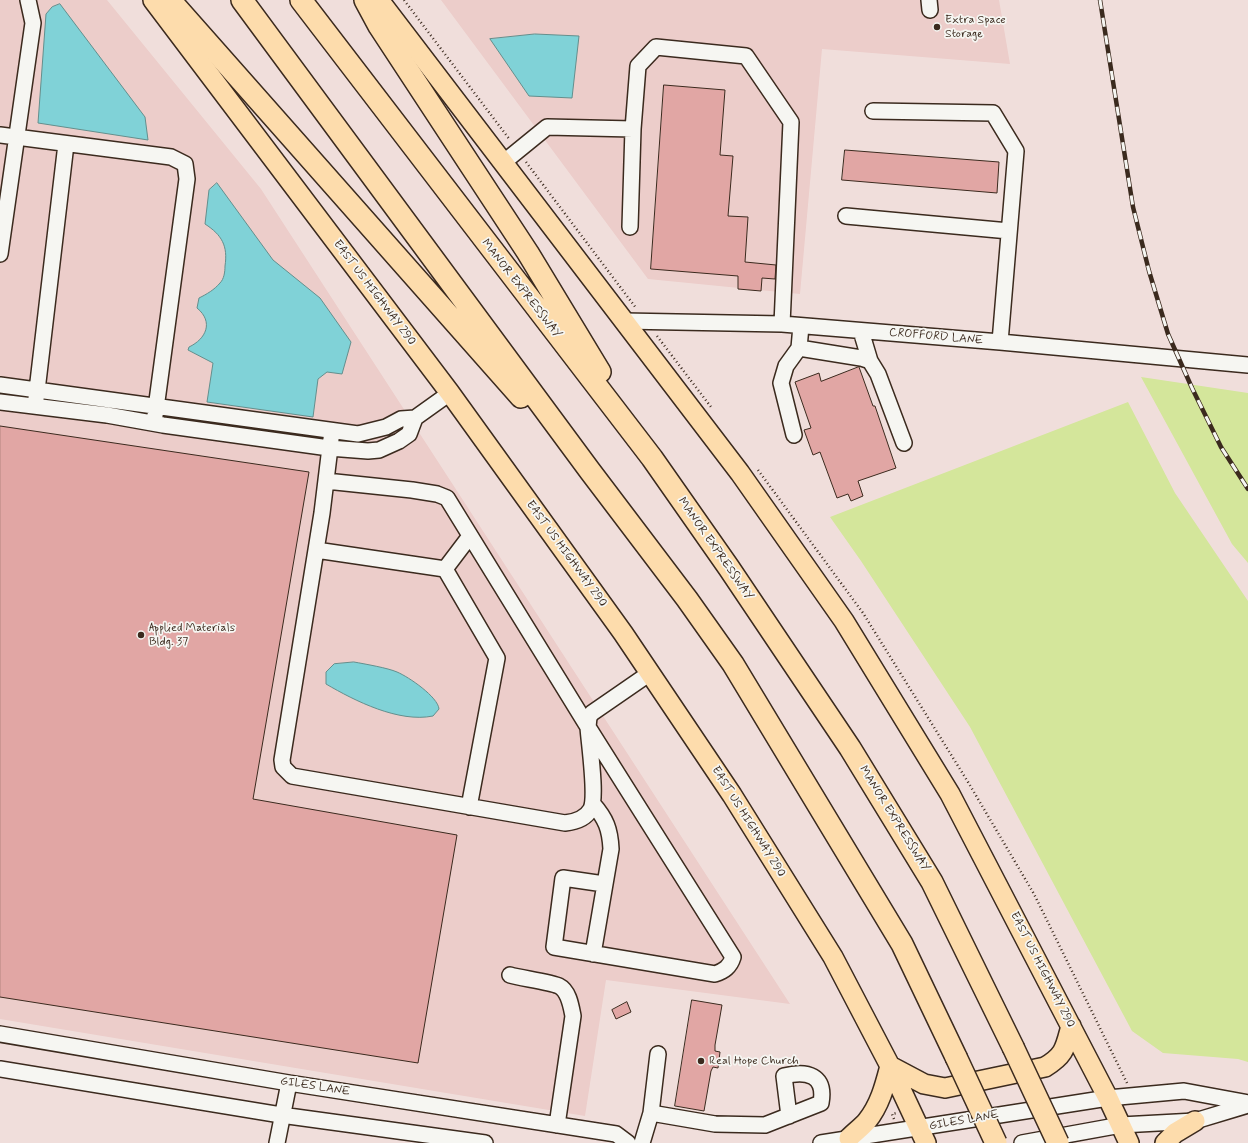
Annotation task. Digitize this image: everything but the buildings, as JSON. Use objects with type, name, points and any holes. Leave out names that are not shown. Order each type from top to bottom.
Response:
[{"type":"highway","points":[[170,0],[496,370],[590,471]]},
{"type":"highway","points":[[242,0],[590,471],[687,599],[733,664],[902,944],[996,1143]]},
{"type":"highway","name":"MANOR EXPRESSWAY","points":[[301,0],[652,458],[729,568],[850,748],[932,882],[1013,1047],[1058,1143]]},
{"type":"highway","points":[[365,0],[379,26],[528,253],[652,458]]},
{"type":"main road","name":"EAST US HIGHWAY 290","points":[[153,0],[450,393],[623,633],[732,795],[833,957],[890,1066],[922,1136]]},
{"type":"main road","name":"EAST US HIGHWAY 290","points":[[379,0],[740,473],[844,621],[950,794],[1108,1098],[1129,1143]]},
{"type":"main road","points":[[849,1138],[867,1121],[883,1094],[890,1066],[924,1084],[945,1088],[1045,1067],[1058,1060],[1065,1050],[1071,1026]]},
{"type":"main road","points":[[1165,1143],[1175,1133],[1195,1121]]},
{"type":"street","points":[[0,254],[33,23],[28,0]]},
{"type":"street","points":[[630,227],[633,129],[638,66],[656,47],[746,56],[792,122],[782,324]]},
{"type":"street","points":[[873,111],[994,112],[1016,151],[1000,342]]},
{"type":"street","points":[[504,162],[547,127],[633,129]]},
{"type":"street","points":[[0,135],[171,157],[185,164],[187,179],[154,423]]},
{"type":"street","points":[[34,406],[66,144]]},
{"type":"street","points":[[846,216],[1009,231]]},
{"type":"street","name":"CROFFORD LANE","points":[[624,321],[782,324],[1248,365]]},
{"type":"street","points":[[794,435],[781,383],[786,366],[799,348],[801,326]]},
{"type":"street","points":[[860,331],[870,361],[878,374],[904,443]]},
{"type":"street","points":[[799,348],[862,358],[870,361]]},
{"type":"street","points":[[0,385],[358,434],[372,432],[401,419],[415,418]]},
{"type":"street","points":[[0,402],[107,415],[329,448],[359,451],[384,448],[399,441],[408,434],[415,418],[450,393]]},
{"type":"street","points":[[332,431],[316,550],[282,760],[283,767],[292,776],[565,823],[574,822],[586,816],[593,804],[588,727],[589,717],[592,713],[650,673]]},
{"type":"street","points":[[326,481],[425,492],[447,498],[588,727],[733,957],[732,962],[725,971],[715,974],[554,947],[563,878],[604,884]]},
{"type":"street","points":[[446,569],[470,536]]},
{"type":"street","points":[[316,550],[446,569]]},
{"type":"street","points":[[446,569],[497,658],[469,807]]},
{"type":"street","points":[[593,804],[602,814],[610,832],[611,849],[593,954]]},
{"type":"street","points":[[510,975],[559,986],[567,994],[572,1007],[573,1016],[557,1125]]},
{"type":"street","name":"GILES LANE","points":[[0,1034],[289,1083],[616,1134],[628,1143]]},
{"type":"street","points":[[642,1143],[650,1113],[658,1054]]},
{"type":"street","points":[[0,1069],[281,1115],[485,1143]]},
{"type":"street","points":[[277,1143],[281,1115],[289,1083]]},
{"type":"street","name":"GILES LANE","points":[[821,1143],[849,1138],[922,1136],[1108,1098],[1184,1091],[1248,1104]]},
{"type":"street","points":[[1022,1143],[1121,1125],[1195,1121],[1248,1104]]},
{"type":"street","points":[[650,1113],[715,1124],[765,1126],[789,1116]]},
{"type":"path","points":[[894,1120],[892,1114],[898,1113]]},
{"type":"shaded area","points":[[0,0],[107,0],[261,189],[790,1004],[606,980],[585,1116],[0,1019]]},
{"type":"shaded area","points":[[441,0],[999,0],[1010,64],[822,49],[800,294],[648,279]]},
{"type":"green space","points":[[1141,377],[1248,393],[1248,563],[1232,544]]},
{"type":"green space","points":[[1128,402],[1175,493],[1248,601],[1248,1062],[1238,1059],[1163,1053],[1132,1031],[970,727],[861,561],[830,517]]},
{"type":"water","points":[[60,4],[145,117],[148,140],[38,123],[46,14],[52,7]]},
{"type":"water","points":[[535,34],[579,36],[572,98],[529,96],[490,39]]},
{"type":"water","points":[[217,183],[273,260],[320,298],[351,342],[342,374],[327,372],[318,379],[313,417],[207,402],[213,363],[188,350],[189,347],[200,340],[206,330],[205,319],[197,308],[199,298],[210,292],[218,285],[222,280],[224,273],[226,253],[224,247],[216,232],[205,224],[209,190]]},
{"type":"water","points":[[354,662],[397,672],[428,693],[434,699],[439,709],[433,716],[406,716],[392,713],[378,709],[350,697],[326,684],[326,672],[334,664]]},
{"type":"railway","points":[[1100,0],[1133,207],[1149,271],[1168,334],[1192,388],[1221,447],[1248,489]]},
{"type":"place","name":"Extra Space Storage","points":[[937,27]]},
{"type":"place","name":"Applied Materials Bldg. 37","points":[[141,635]]},
{"type":"place","name":"Real Hope Church","points":[[701,1061]]}]
